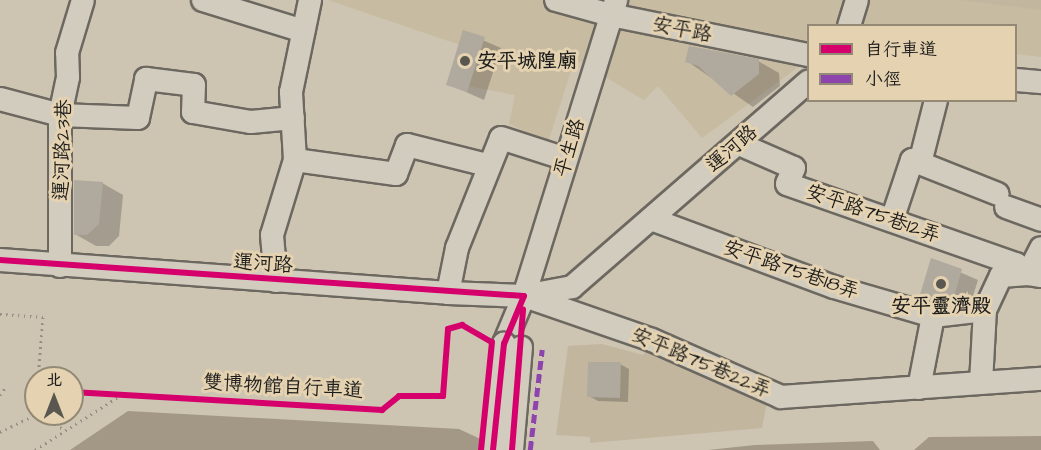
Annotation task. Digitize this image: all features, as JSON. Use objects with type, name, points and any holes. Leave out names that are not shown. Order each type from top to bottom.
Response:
[{"type":"street","name":"運河路23巷","points":[[60,266],[60,116],[68,77],[67,52],[83,0]]},
{"type":"street","points":[[203,0],[303,31]]},
{"type":"street","points":[[276,281],[272,235],[295,160],[291,92],[310,0]]},
{"type":"street","name":"安平路","points":[[556,0],[614,8],[807,55]]},
{"type":"street","points":[[850,24],[857,0]]},
{"type":"street","name":"平生路","points":[[512,345],[524,296],[614,8]]},
{"type":"street","points":[[0,99],[60,116],[138,118],[147,80],[194,85],[193,112],[251,122],[293,118]]},
{"type":"street","points":[[1017,80],[1041,82]]},
{"type":"street","name":"運河路","points":[[0,260],[448,293],[524,296],[572,287],[807,83]]},
{"type":"street","points":[[920,163],[935,102]]},
{"type":"street","points":[[448,293],[457,248],[487,165],[501,138],[566,159]]},
{"type":"street","name":"安平路75巷12弄","points":[[739,144],[794,168],[788,184],[1016,264],[1034,275]]},
{"type":"street","points":[[295,160],[396,174],[407,145],[487,165]]},
{"type":"street","points":[[892,220],[912,160],[1041,220]]},
{"type":"street","name":"安平路75巷18弄","points":[[651,219],[834,287],[933,316]]},
{"type":"street","points":[[981,383],[984,310],[1001,276],[1034,275],[1041,248]]},
{"type":"street","name":"安平路75巷22弄","points":[[524,296],[652,340],[781,397],[1041,379]]},
{"type":"street","points":[[919,388],[933,316],[984,310]]},
{"type":"street","points":[[493,450],[512,345]]},
{"type":"street","points":[[512,345],[512,450]]},
{"type":"path","points":[[0,314],[44,317],[39,366]]},
{"type":"path","points":[[0,395],[3,388],[16,388]]},
{"type":"path","points":[[101,394],[133,395]]},
{"type":"path","points":[[34,450],[121,395]]},
{"type":"path","points":[[0,432],[24,421]]},
{"type":"path","points":[[58,426],[65,430]]},
{"type":"shaded area","points":[[328,0],[847,0],[839,24],[807,24],[807,61],[702,138],[658,86],[644,100],[575,59],[548,142],[509,124],[515,95],[451,83],[460,45]]},
{"type":"shaded area","points":[[867,0],[1041,0],[1041,57],[1017,54],[1017,24],[861,24]]},
{"type":"shaded area","points":[[960,0],[1041,0],[1041,10]]},
{"type":"shaded area","points":[[602,344],[643,355],[648,345],[767,401],[762,428],[590,443],[590,437],[556,435],[568,346]]},
{"type":"shaded area","points":[[128,411],[459,429],[504,450],[70,450]]},
{"type":"shaded area","points":[[1041,436],[1041,450],[914,450],[929,437]]},
{"type":"shaded area","points":[[873,441],[880,450],[708,450],[755,445]]},
{"type":"building","name":"安平城隍廟","points":[[463,30],[485,37],[467,92],[446,85]]},
{"type":"building","points":[[689,46],[759,59],[759,74],[731,96],[698,66],[685,62]]},
{"type":"building","points":[[74,180],[103,182],[99,224],[87,235],[74,235]]},
{"type":"building","name":"安平靈濟殿","points":[[931,258],[962,269],[953,300],[934,302],[919,298]]},
{"type":"building","points":[[588,362],[621,362],[620,398],[587,397]]},
{"type":"marked path","points":[[530,450],[542,350]]},
{"type":"cycle path","points":[[0,260],[524,296]]},
{"type":"cycle path","points":[[493,450],[504,344],[524,296]]},
{"type":"cycle path","points":[[512,450],[523,309]]},
{"type":"cycle path","name":"雙博物館自行車道","points":[[84,393],[382,410],[399,396],[443,396],[448,329],[462,325],[492,342],[481,450]]},
{"type":"place","name":"安平城隍廟","points":[[465,61]]},
{"type":"place","name":"安平靈濟殿","points":[[941,284]]}]
